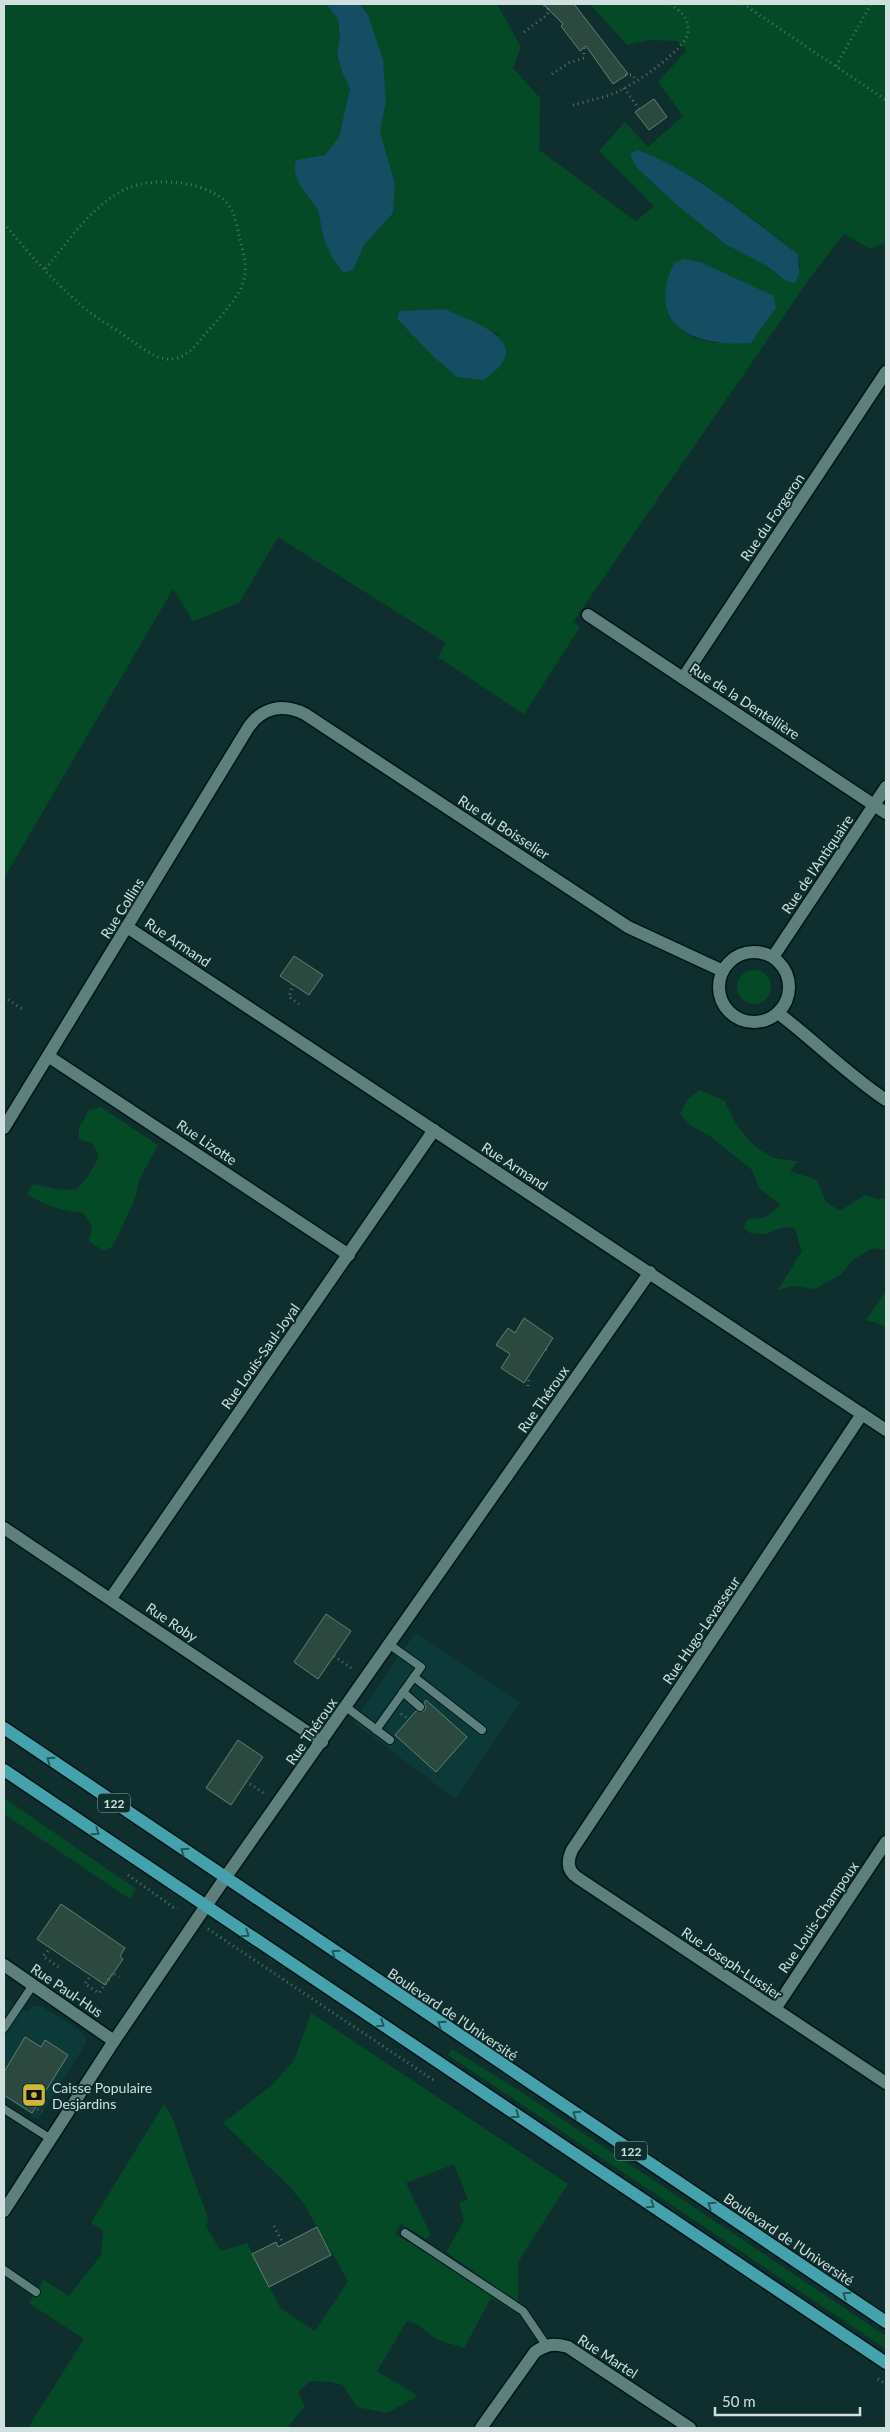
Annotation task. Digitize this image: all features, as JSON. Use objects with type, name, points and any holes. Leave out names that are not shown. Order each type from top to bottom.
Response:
[{"type":"main road","name":"Boulevard de l'Université","points":[[4,1728],[886,2322]]},
{"type":"main road","points":[[4,1770],[886,2363]]},
{"type":"street","name":"Rue du Forgeron","points":[[683,678],[886,372]]},
{"type":"street","name":"Rue de la Dentellière","points":[[588,615],[886,813]]},
{"type":"street","name":"Rue Collins","points":[[4,1128],[248,728],[258,716],[271,709]]},
{"type":"street","name":"Rue du Boisselier","points":[[271,709],[292,709],[305,714],[628,927],[723,971]]},
{"type":"street","name":"Rue de l'Antiquaire","points":[[773,957],[886,787]]},
{"type":"street","name":"Rue Armand","points":[[127,927],[886,1430]]},
{"type":"street","points":[[745,953],[764,953],[773,957],[780,963],[788,979],[788,997],[778,1013],[761,1021],[751,1022],[733,1015],[722,1000],[719,990],[723,971],[728,963],[745,953]]},
{"type":"street","points":[[778,1013],[808,1035],[851,1075],[886,1100]]},
{"type":"street","name":"Rue Lizotte","points":[[48,1056],[348,1255]]},
{"type":"street","name":"Rue Louis-Saul-Joyal","points":[[110,1598],[434,1130]]},
{"type":"street","name":"Rue Théroux","points":[[4,2211],[114,2040],[225,1878],[366,1680],[650,1272]]},
{"type":"street","name":"Rue Hugo-Levasseur","points":[[568,1863],[572,1850],[862,1414]]},
{"type":"street","name":"Rue Roby","points":[[4,1528],[322,1742]]},
{"type":"street","name":"Rue Louis-Champoux","points":[[775,2009],[886,1842]]},
{"type":"street","name":"Rue Joseph-Lussier","points":[[568,1863],[574,1875],[886,2083]]},
{"type":"street","name":"Rue Paul-Hus","points":[[4,1965],[114,2040]]},
{"type":"street","name":"Rue Martel","points":[[546,2345],[557,2344],[568,2347],[690,2428]]},
{"type":"street","points":[[481,2428],[535,2352],[546,2345]]},
{"type":"lane","points":[[376,1730],[421,1667],[390,1645]]},
{"type":"lane","points":[[414,1677],[482,1730]]},
{"type":"lane","points":[[403,1692],[420,1706]]},
{"type":"lane","points":[[346,1707],[390,1740]]},
{"type":"lane","points":[[4,2028],[33,1985]]},
{"type":"lane","points":[[4,2110],[51,2139]]},
{"type":"lane","points":[[405,2233],[523,2311],[546,2345]]},
{"type":"lane","points":[[4,2270],[36,2292]]},
{"type":"path","points":[[524,32],[547,15],[549,10],[543,4]]},
{"type":"path","points":[[573,105],[624,88],[636,81],[646,75],[687,38],[687,21],[683,14],[670,4]]},
{"type":"path","points":[[743,4],[886,100]]},
{"type":"path","points":[[836,66],[871,4]]},
{"type":"path","points":[[552,74],[569,63],[584,58],[584,48]]},
{"type":"path","points":[[625,76],[633,75],[636,81]]},
{"type":"path","points":[[624,88],[639,109]]},
{"type":"path","points":[[4,223],[45,269],[82,306],[151,354],[167,359],[179,357],[191,351],[222,314],[244,282],[246,261],[232,210],[220,197],[174,181],[158,181],[129,187],[107,199],[88,217],[45,269]]},
{"type":"path","points":[[293,984],[289,997],[298,1004]]},
{"type":"path","points":[[4,997],[24,1010]]},
{"type":"path","points":[[546,1349],[551,1349]]},
{"type":"path","points":[[528,1386],[529,1376]]},
{"type":"path","points":[[334,1656],[366,1680]]},
{"type":"path","points":[[246,1782],[278,1804]]},
{"type":"path","points":[[48,1951],[43,1956],[62,1969]]},
{"type":"path","points":[[89,1978],[84,1984],[99,1993],[113,1973],[119,1977]]},
{"type":"path","points":[[42,2098],[35,2108],[42,2112]]},
{"type":"path","points":[[274,2226],[285,2247]]},
{"type":"shaded area","points":[[326,4],[360,4],[368,15],[383,60],[386,101],[380,132],[395,184],[393,213],[364,245],[353,270],[344,273],[329,250],[322,232],[318,212],[295,174],[296,160],[325,155],[339,137],[350,88],[342,72],[337,54],[340,37],[338,19]]},
{"type":"shaded area","points":[[637,150],[658,158],[700,182],[798,254],[799,274],[795,283],[786,281],[767,266],[725,244],[678,206],[637,168],[630,154]]},
{"type":"shaded area","points":[[684,259],[700,262],[774,296],[776,308],[751,343],[712,341],[695,336],[681,328],[671,317],[666,303],[666,285],[674,263]]},
{"type":"shaded area","points":[[445,309],[486,328],[497,336],[504,345],[506,355],[499,367],[483,380],[457,377],[433,356],[397,319],[399,311]]},
{"type":"shaded area","points":[[415,1633],[520,1702],[455,1799],[353,1722]]},
{"type":"shaded area","points":[[4,1997],[27,2012],[33,2006],[41,2006],[78,2029],[85,2037],[86,2043],[38,2119],[4,2097]]},
{"type":"green space","points":[[4,4],[326,4],[338,19],[340,37],[337,55],[342,72],[350,88],[339,137],[325,155],[296,160],[299,183],[318,210],[323,235],[353,270],[364,245],[393,213],[395,184],[380,132],[386,101],[368,15],[360,4],[497,4],[521,47],[513,68],[540,98],[539,150],[636,221],[654,206],[599,151],[625,122],[648,147],[683,116],[658,82],[687,50],[677,41],[649,40],[627,45],[590,4],[886,4],[886,242],[870,249],[844,234],[812,275],[573,622],[580,627],[524,714],[438,657],[446,643],[278,537],[239,603],[193,621],[173,589],[4,878]],"holes":[[[637,150],[658,158],[678,169],[741,210],[798,254],[800,267],[786,281],[767,266],[725,244],[678,206],[637,168],[631,154]],[[776,308],[751,343],[716,343],[694,338],[674,323]],[[445,309],[499,335],[433,356],[397,319],[399,311]]]},
{"type":"green space","points":[[754,970],[766,975],[771,987],[766,999],[754,1004],[742,999],[737,987],[742,975]]},
{"type":"green space","points":[[700,1090],[725,1101],[743,1134],[764,1153],[775,1158],[798,1161],[790,1171],[817,1180],[826,1202],[840,1211],[865,1195],[878,1199],[886,1198],[886,1250],[873,1248],[853,1260],[841,1274],[815,1289],[794,1286],[778,1290],[802,1251],[794,1227],[781,1228],[766,1234],[750,1233],[744,1227],[748,1219],[764,1218],[781,1205],[759,1188],[752,1170],[710,1136],[690,1125],[680,1114],[688,1099]]},
{"type":"green space","points":[[101,1107],[158,1145],[139,1180],[136,1196],[112,1247],[103,1251],[89,1241],[92,1227],[84,1213],[54,1207],[27,1194],[33,1184],[62,1190],[76,1189],[87,1178],[99,1157],[93,1144],[79,1139],[79,1127],[88,1110]]},
{"type":"green space","points":[[886,1291],[886,1326],[866,1320]]},
{"type":"green space","points":[[4,1798],[136,1889],[130,1899],[4,1814]]},
{"type":"green space","points":[[311,2013],[568,2184],[518,2262],[518,2303],[446,2252],[464,2221],[459,2203],[468,2199],[454,2164],[406,2183],[431,2235],[426,2239],[401,2224],[395,2234],[441,2261],[517,2313],[491,2298],[464,2348],[436,2339],[415,2323],[407,2321],[377,2371],[418,2396],[387,2413],[357,2407],[343,2385],[331,2382],[310,2381],[298,2392],[305,2406],[287,2428],[28,2428],[84,2339],[29,2303],[44,2280],[69,2296],[101,2255],[103,2230],[91,2223],[164,2104],[174,2122],[206,2213],[209,2222],[205,2225],[221,2251],[247,2243],[281,2309],[315,2331],[348,2281],[304,2204],[289,2186],[223,2123],[271,2086],[294,2061]]},
{"type":"green space","points":[[452,2049],[523,2093],[886,2336],[886,2349],[448,2055]]},
{"type":"building","points":[[543,4],[574,4],[628,74],[613,84],[586,46],[580,51],[561,26],[563,24]]},
{"type":"building","points":[[654,99],[667,117],[649,130],[635,112]]},
{"type":"building","points":[[294,956],[323,975],[309,995],[280,976]]},
{"type":"building","points":[[524,1318],[553,1338],[524,1383],[501,1368],[510,1354],[496,1345],[508,1328],[515,1333]]},
{"type":"building","points":[[326,1614],[351,1631],[318,1679],[294,1662]]},
{"type":"building","points":[[426,1700],[467,1737],[436,1772],[395,1735],[416,1711],[424,1711]]},
{"type":"building","points":[[238,1740],[263,1757],[231,1805],[206,1788]]},
{"type":"building","points":[[61,1904],[125,1948],[120,1956],[123,1959],[105,1985],[37,1939]]},
{"type":"building","points":[[25,2037],[41,2047],[45,2040],[68,2055],[32,2113],[4,2095],[4,2072]]},
{"type":"building","points":[[317,2227],[331,2255],[269,2287],[252,2254],[276,2242],[278,2247]]},
{"type":"place","name":"Caisse Populaire Desjardins","points":[[34,2095]]}]
